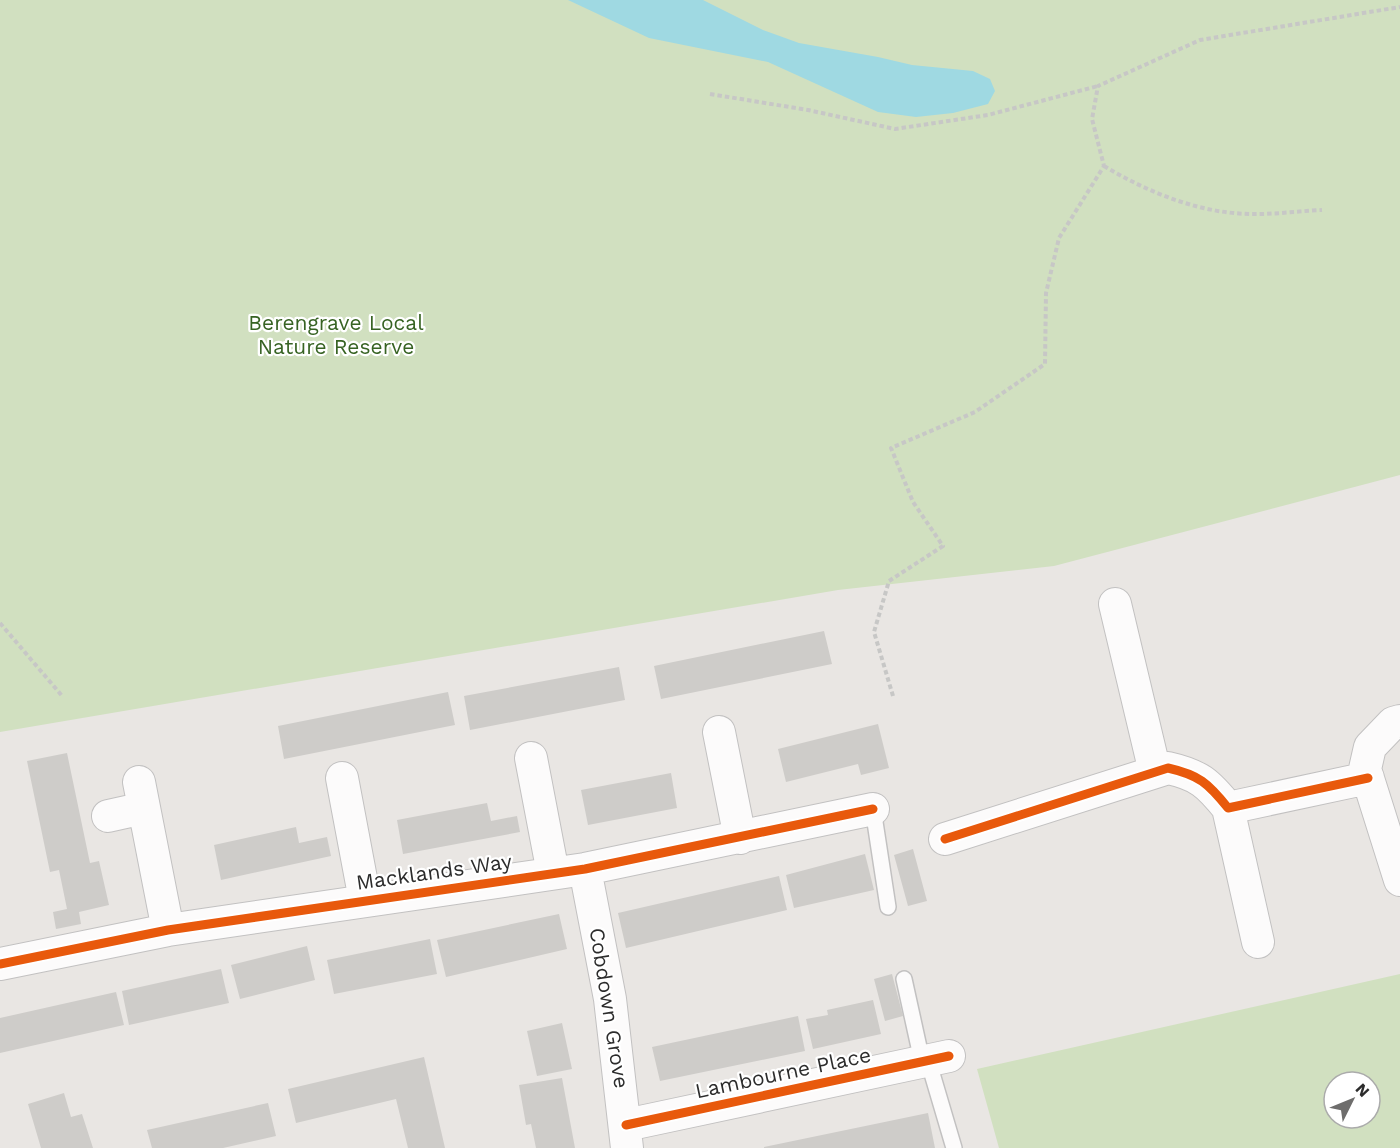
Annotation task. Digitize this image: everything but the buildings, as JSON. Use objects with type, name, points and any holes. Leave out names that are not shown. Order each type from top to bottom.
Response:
[{"type":"street","points":[[1115,604],[1155,772]]},
{"type":"street","points":[[1400,721],[1393,723],[1370,747],[1365,770],[1400,880]]},
{"type":"street","points":[[719,732],[740,838]]},
{"type":"street","points":[[531,758],[553,873]]},
{"type":"street","points":[[945,839],[1168,768],[1192,774],[1211,787],[1228,808],[1258,942]]},
{"type":"street","name":"Macklands Way","points":[[342,778],[365,900]]},
{"type":"street","points":[[1228,808],[1368,778]]},
{"type":"street","points":[[108,816],[141,795],[168,930]]},
{"type":"street","name":"Macklands Way","points":[[0,964],[168,930],[585,868],[873,809]]},
{"type":"street","name":"Cobdown Grove","points":[[585,868],[610,999],[626,1136]]},
{"type":"street","name":"Lambourne Place","points":[[626,1136],[933,1059]]},
{"type":"lane","points":[[873,809],[888,907]]},
{"type":"lane","points":[[904,979],[933,1059],[954,1148]]},
{"type":"path","points":[[710,94],[808,110],[896,129],[988,115],[1098,86],[1200,40],[1400,7]]},
{"type":"path","points":[[1098,86],[1092,119],[1104,166],[1139,187],[1202,207],[1255,214],[1322,210]]},
{"type":"path","points":[[893,696],[874,632],[889,581],[943,546],[913,502],[891,448],[975,412],[1045,364],[1046,293],[1059,238],[1104,166]]},
{"type":"path","points":[[0,623],[63,697]]},
{"type":"green space","name":"Berengrave Local Nature Reserve","points":[[0,0],[1400,0],[1400,475],[1054,566],[838,590],[0,732]]},
{"type":"green space","points":[[1400,974],[1400,1148],[999,1148],[977,1069]]},
{"type":"water","points":[[568,0],[703,0],[763,30],[799,43],[912,65],[973,71],[990,79],[995,91],[988,104],[953,113],[916,117],[878,112],[768,62],[649,38]]},
{"type":"cycle path","points":[[945,839],[1168,768],[1202,781],[1228,808],[1368,778]]},
{"type":"cycle path","points":[[0,964],[168,930],[585,869],[873,809]]},
{"type":"cycle path","points":[[626,1125],[949,1056]]}]
